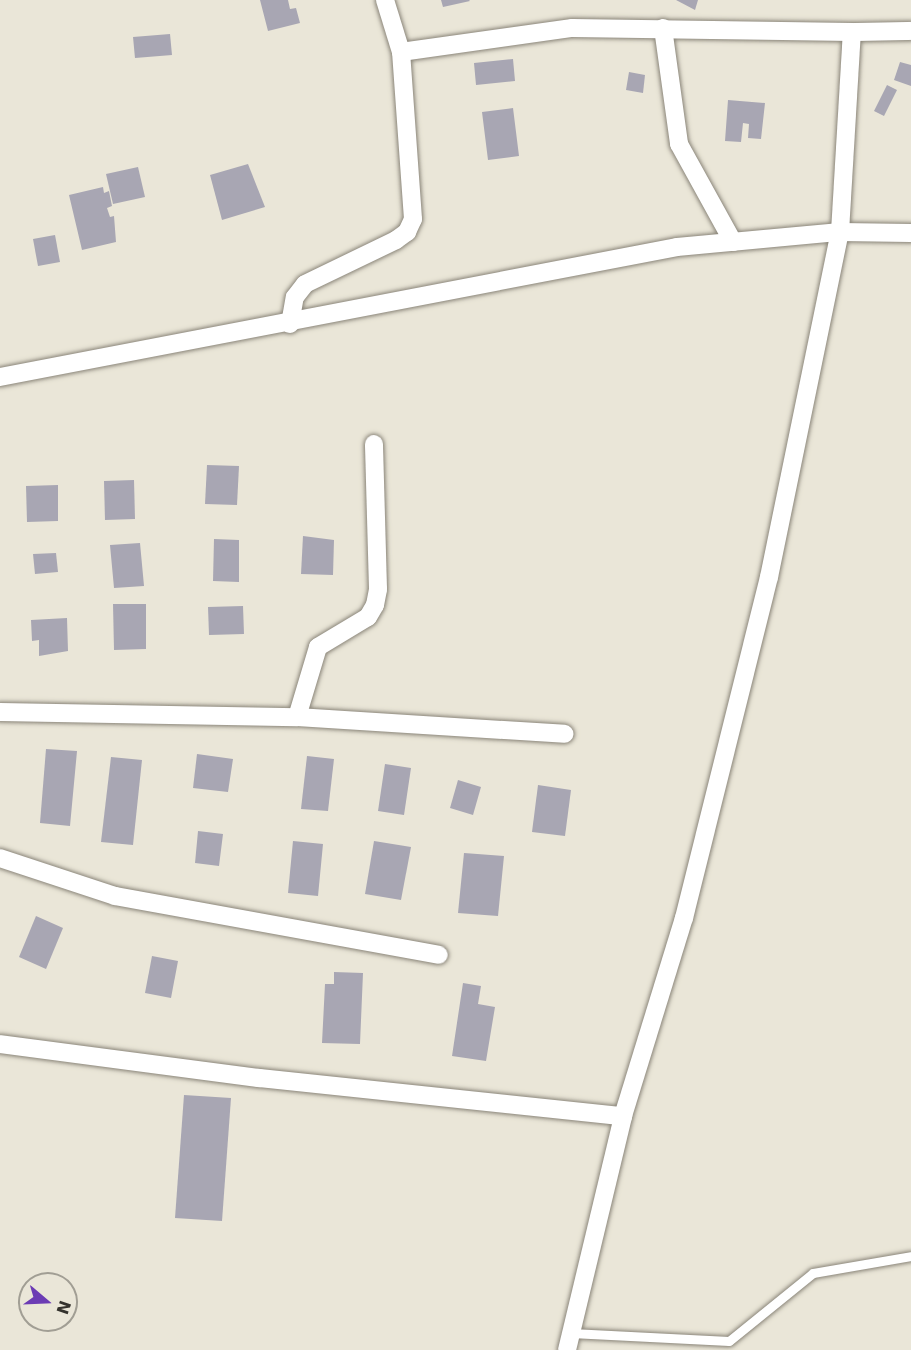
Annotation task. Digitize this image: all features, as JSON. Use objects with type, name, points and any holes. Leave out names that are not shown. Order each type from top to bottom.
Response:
[{"type":"street","points":[[290,324],[295,297],[305,284],[330,268],[396,240],[407,232],[414,219],[401,52],[385,0]]},
{"type":"street","points":[[401,52],[572,28],[911,31]]},
{"type":"street","points":[[663,28],[679,144],[732,242]]},
{"type":"street","points":[[569,1342],[623,1116],[684,918],[769,577],[840,232],[852,32]]},
{"type":"street","points":[[0,376],[290,324],[677,247],[840,232],[911,233]]},
{"type":"street","points":[[297,717],[318,647],[368,617],[375,605],[378,589],[374,444]]},
{"type":"street","points":[[0,712],[297,717],[564,735]]},
{"type":"street","points":[[0,858],[115,896],[439,955]]},
{"type":"street","points":[[0,1044],[259,1078],[623,1116]]},
{"type":"lane","points":[[569,1342],[729,1341],[813,1273],[911,1256]]},
{"type":"building","points":[[260,0],[288,0],[290,9],[296,8],[300,23],[268,31]]},
{"type":"building","points":[[441,0],[469,0],[470,1],[443,7]]},
{"type":"building","points":[[676,0],[698,0],[695,10]]},
{"type":"building","points":[[170,34],[172,55],[135,58],[133,37]]},
{"type":"building","points":[[513,59],[515,81],[476,85],[474,63]]},
{"type":"building","points":[[900,62],[911,65],[911,86],[894,80]]},
{"type":"building","points":[[629,72],[645,75],[643,93],[626,90]]},
{"type":"building","points":[[887,85],[897,90],[884,116],[874,111]]},
{"type":"building","points":[[728,100],[765,103],[761,139],[748,138],[749,124],[743,123],[741,142],[725,141]]},
{"type":"building","points":[[513,108],[519,156],[488,160],[482,112]]},
{"type":"building","points":[[248,164],[265,207],[222,220],[210,175]]},
{"type":"building","points":[[138,167],[145,197],[113,204],[106,174]]},
{"type":"building","points":[[103,187],[104,193],[109,191],[112,206],[107,208],[110,217],[114,216],[116,242],[82,250],[69,195]]},
{"type":"building","points":[[55,235],[60,262],[38,266],[33,239]]},
{"type":"building","points":[[207,465],[239,466],[237,505],[205,504]]},
{"type":"building","points":[[134,480],[135,519],[105,520],[104,481]]},
{"type":"building","points":[[58,485],[58,521],[27,522],[26,486]]},
{"type":"building","points":[[303,536],[334,540],[333,575],[301,574]]},
{"type":"building","points":[[214,539],[239,540],[239,582],[213,581]]},
{"type":"building","points":[[140,543],[144,586],[114,588],[110,545]]},
{"type":"building","points":[[56,553],[58,572],[35,574],[33,554]]},
{"type":"building","points":[[113,604],[146,604],[146,649],[114,650]]},
{"type":"building","points":[[243,606],[244,634],[209,635],[208,607]]},
{"type":"building","points":[[67,618],[68,651],[39,656],[39,640],[32,641],[31,620]]},
{"type":"building","points":[[46,749],[77,751],[70,826],[40,823]]},
{"type":"building","points":[[197,754],[233,759],[228,792],[193,788]]},
{"type":"building","points":[[307,756],[334,759],[328,811],[301,809]]},
{"type":"building","points":[[111,757],[142,760],[133,845],[101,842]]},
{"type":"building","points":[[385,764],[411,768],[404,815],[378,811]]},
{"type":"building","points":[[458,780],[481,787],[473,815],[450,808]]},
{"type":"building","points":[[538,785],[571,790],[565,836],[532,832]]},
{"type":"building","points":[[198,831],[223,834],[219,866],[195,863]]},
{"type":"building","points":[[293,841],[323,844],[318,896],[288,893]]},
{"type":"building","points":[[374,841],[411,847],[401,900],[365,894]]},
{"type":"building","points":[[464,853],[504,856],[498,916],[458,913]]},
{"type":"building","points":[[36,916],[63,928],[46,969],[19,957]]},
{"type":"building","points":[[152,956],[178,961],[171,998],[145,993]]},
{"type":"building","points":[[334,972],[363,973],[360,1044],[322,1043],[325,984],[334,984]]},
{"type":"building","points":[[463,983],[481,986],[478,1004],[495,1007],[486,1061],[452,1056]]},
{"type":"building","points":[[184,1095],[231,1098],[222,1221],[175,1218]]}]
